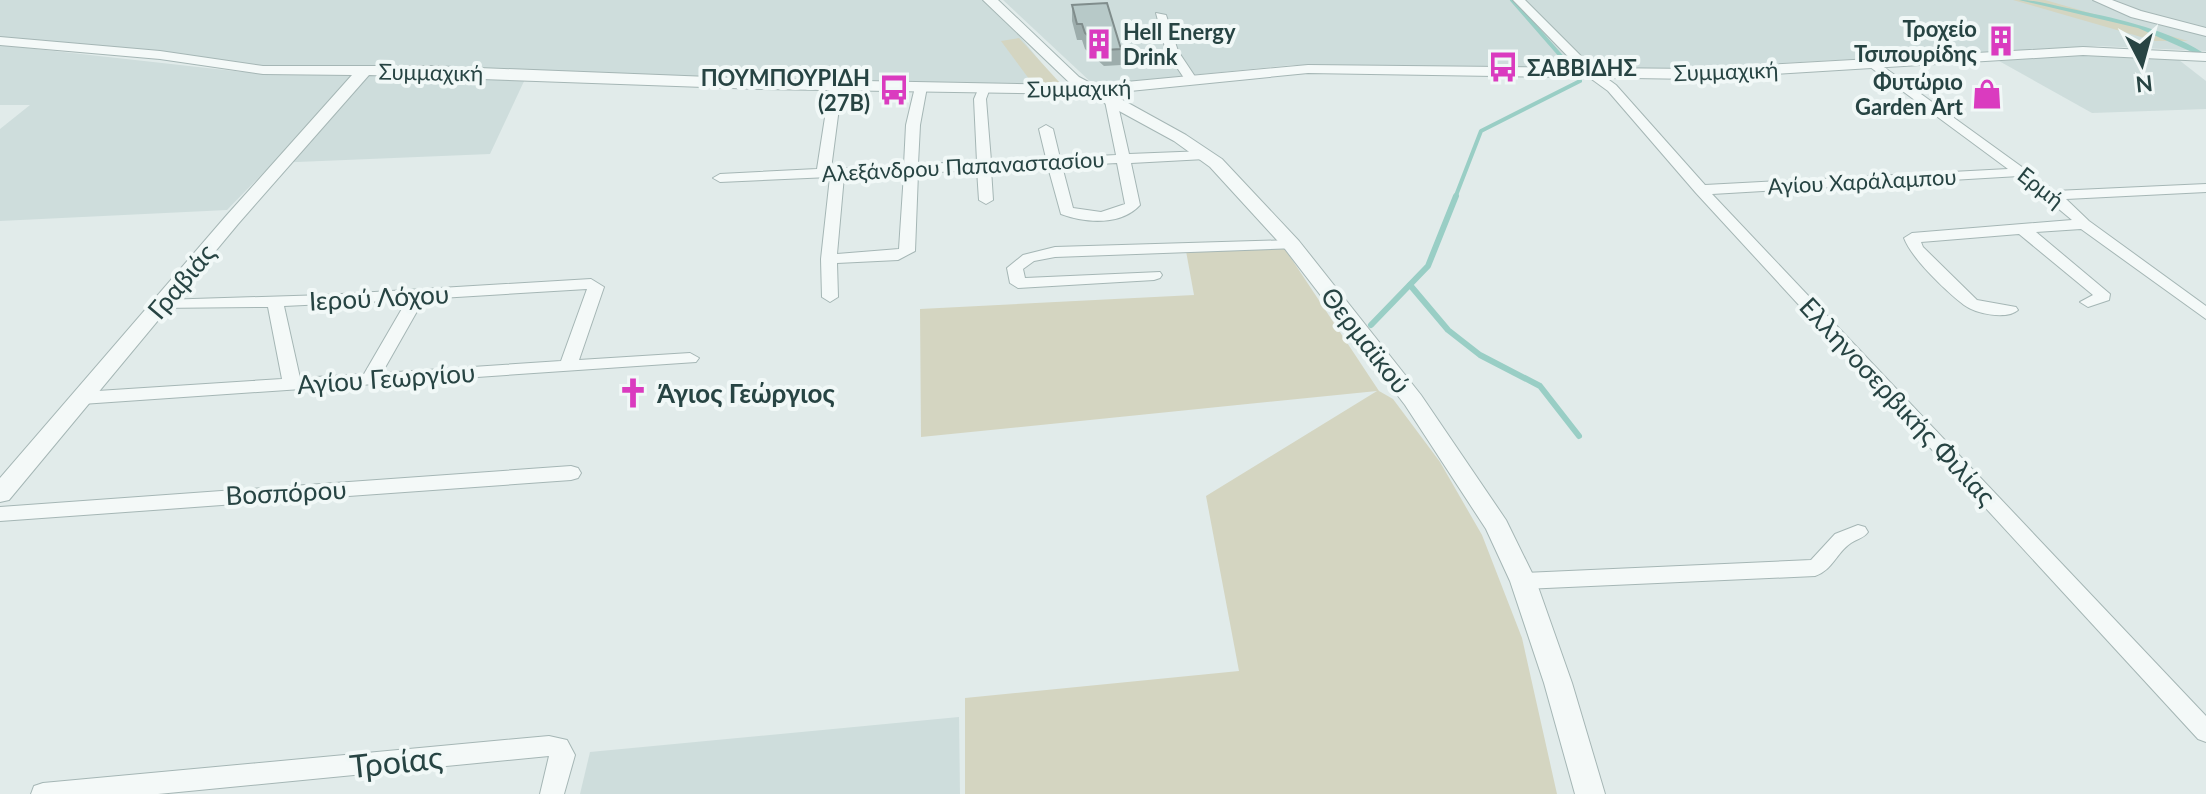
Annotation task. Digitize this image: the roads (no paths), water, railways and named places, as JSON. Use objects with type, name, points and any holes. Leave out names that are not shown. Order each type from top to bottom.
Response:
[{"type":"street","name":"Θερμαϊκού","points":[[990,0],[1053,61],[1091,90],[1205,155],[1241,188],[1292,245],[1456,460],[1497,526],[1523,581],[1558,683],[1590,794]]},
{"type":"street","name":"Ελληνοσερβικής Φιλίας","points":[[1519,0],[1590,72],[1612,88],[1701,190],[2206,732]]},
{"type":"street","points":[[2100,0],[2136,14],[2206,32]]},
{"type":"street","points":[[1160,15],[1172,51],[1192,81]]},
{"type":"street","name":"Συμμαχική","points":[[0,41],[160,55],[246,69],[1091,90],[1276,71],[1336,69],[1711,73],[2083,51],[2206,57]]},
{"type":"street","name":"Ερμή","points":[[1874,64],[2022,172],[2084,224],[2206,314]]},
{"type":"street","name":"Γραβιάς","points":[[0,494],[365,70]]},
{"type":"street","points":[[830,297],[830,173],[836,85]]},
{"type":"street","points":[[829,259],[903,254],[907,251],[913,125],[921,87]]},
{"type":"street","points":[[984,88],[980,99],[986,200]]},
{"type":"street","points":[[1046,129],[1066,211],[1077,215],[1116,214],[1133,205],[1111,101]]},
{"type":"street","name":"Αλεξάνδρου Παπαναστασίου","points":[[720,178],[1205,155]]},
{"type":"street","name":"Αγίου Χαράλαμπου","points":[[1701,190],[2022,172]]},
{"type":"street","points":[[2052,195],[2206,188]]},
{"type":"street","points":[[2010,310],[1982,308],[1971,303],[1916,249],[1912,238],[2084,224]]},
{"type":"street","points":[[2022,229],[2102,294],[2103,297],[2088,302]]},
{"type":"street","points":[[1154,275],[1018,283],[1015,268],[1029,258],[1055,252],[1292,245]]},
{"type":"street","name":"Ιερού Λόχου","points":[[161,305],[418,295],[591,284],[596,287],[568,366]]},
{"type":"street","points":[[370,379],[418,295]]},
{"type":"street","points":[[275,301],[292,384]]},
{"type":"street","name":"Αγίου Γεωργίου","points":[[82,398],[690,358]]},
{"type":"street","name":"Βοσπόρου","points":[[0,514],[571,473]]},
{"type":"street","points":[[1523,581],[1815,568],[1843,536],[1858,532]]},
{"type":"street","name":"Τροίας","points":[[43,794],[558,747],[563,755],[552,794]]},
{"type":"waterway","points":[[1512,0],[1567,63]]},
{"type":"waterway","points":[[1455,198],[1481,131],[1580,81]]},
{"type":"waterway","points":[[1371,325],[1428,266],[1456,196]]},
{"type":"waterway","points":[[1410,285],[1448,330],[1480,355],[1540,386],[1579,436]]},
{"type":"place","name":"Τροχείο Τσιπουρίδης","points":[[2001,41]]},
{"type":"place","name":"Hell Energy Drink","points":[[1099,44]]},
{"type":"place","name":"ΣΑΒΒΙΔΗΣ","points":[[1503,67]]},
{"type":"place","name":"ΠΟΥΜΠΟΥΡΙΔΗ (27Β)","points":[[894,90]]},
{"type":"place","name":"Φυτώριο Garden Art","points":[[1987,94]]},
{"type":"place","name":"Άγιος Γεώργιος","points":[[633,393]]}]
